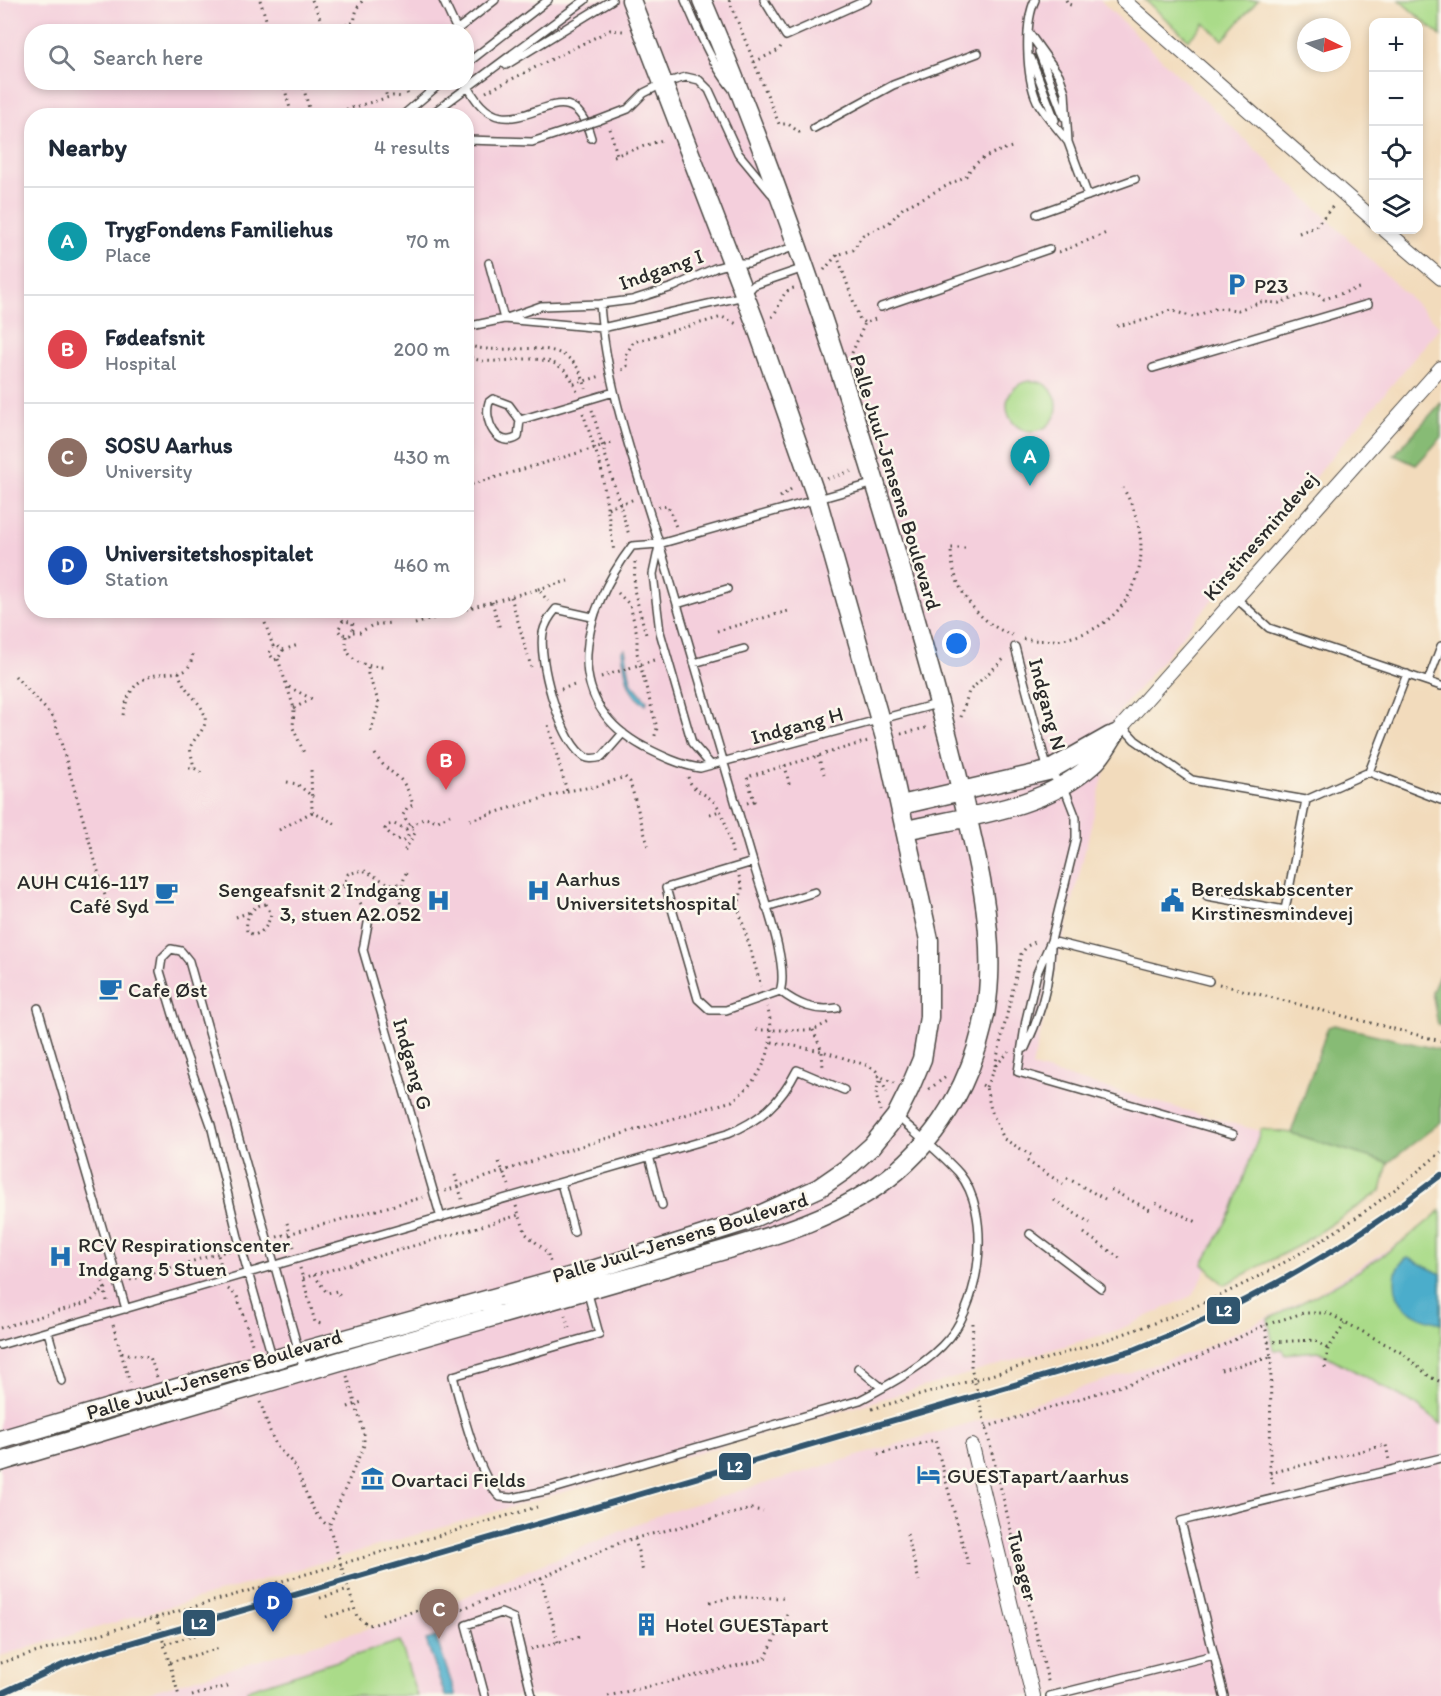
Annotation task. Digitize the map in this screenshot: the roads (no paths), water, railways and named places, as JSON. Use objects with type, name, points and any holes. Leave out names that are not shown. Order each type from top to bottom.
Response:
[{"type":"street","name":"Palle Juul-Jensens Boulevard","points":[[585,1282],[744,1222],[819,1188],[846,1170],[872,1146],[896,1116],[922,1059],[929,1017],[931,979],[925,919],[885,738],[814,491],[733,263],[664,83],[637,32],[631,0]]},
{"type":"street","points":[[637,32],[644,0]]},
{"type":"street","name":"Palle Juul-Jensens Boulevard","points":[[0,1440],[273,1360],[302,1361],[558,1289],[745,1244],[832,1212],[865,1194],[896,1172],[926,1143],[949,1112],[968,1071],[983,1026],[989,981],[989,937],[983,890],[967,817],[940,703],[874,474],[785,212],[702,0]]},
{"type":"street","points":[[1123,0],[1369,216]]},
{"type":"street","points":[[1390,234],[1441,278]]},
{"type":"street","name":"Kirstinesmindevej","points":[[906,830],[1025,802],[1064,787],[1095,763],[1118,730],[1441,368]]},
{"type":"street","name":"Kirstinesmindevej","points":[[901,805],[1048,771],[1118,730]]},
{"type":"street","name":"Palle Juul-Jensens Boulevard","points":[[0,1462],[278,1378],[302,1361]]},
{"type":"street","name":"Tueager","points":[[972,1446],[1033,1696]]},
{"type":"lane","points":[[443,0],[452,24]]},
{"type":"lane","points":[[464,24],[495,0]]},
{"type":"lane","points":[[474,58],[548,0]]},
{"type":"lane","points":[[488,74],[585,0]]},
{"type":"lane","points":[[474,81],[612,0]]},
{"type":"lane","points":[[685,0],[719,72],[744,103]]},
{"type":"lane","points":[[764,0],[786,36],[867,0]]},
{"type":"lane","points":[[1035,0],[1029,16],[1029,53],[1059,130],[1068,142],[1088,196]]},
{"type":"lane","points":[[1029,33],[1035,42],[1067,125],[1068,142]]},
{"type":"lane","points":[[814,128],[893,85],[978,53]]},
{"type":"lane","points":[[474,141],[532,142],[628,109],[644,93],[664,83],[686,77],[699,80],[709,90],[738,153],[785,212]]},
{"type":"lane","points":[[411,108],[433,90]]},
{"type":"lane","points":[[439,108],[461,90]]},
{"type":"lane","points":[[470,90],[484,110],[510,118],[564,103],[575,107],[584,116],[591,138]]},
{"type":"lane","points":[[474,137],[498,143]]},
{"type":"lane","points":[[1036,214],[1135,179]]},
{"type":"lane","name":"Indgang I","points":[[504,319],[541,306],[600,304],[632,300],[733,263],[748,263],[796,246]]},
{"type":"lane","points":[[881,307],[1049,249]]},
{"type":"lane","points":[[489,263],[504,319]]},
{"type":"lane","points":[[474,325],[504,319],[602,328],[744,296],[754,285],[804,268]]},
{"type":"lane","points":[[600,304],[614,392],[644,496],[677,604],[723,762],[753,862],[783,965],[784,980],[780,991],[726,1010],[710,1010],[698,999],[666,888],[753,862]]},
{"type":"lane","points":[[1153,368],[1368,304]]},
{"type":"lane","points":[[520,420],[614,392]]},
{"type":"lane","points":[[494,399],[504,402],[520,420],[520,433],[516,440],[498,437],[488,421],[489,402],[494,399]]},
{"type":"lane","points":[[592,617],[556,609],[548,618],[543,634],[546,684],[572,742],[581,754],[591,759],[602,758],[623,733],[603,712],[590,680],[587,640],[592,617],[606,587],[632,546],[659,544],[814,491],[874,474]]},
{"type":"lane","points":[[659,544],[653,574],[660,632],[692,743],[711,765]]},
{"type":"lane","points":[[677,604],[727,590]]},
{"type":"lane","points":[[1236,598],[1269,628],[1441,686]]},
{"type":"lane","points":[[1428,681],[1441,646]]},
{"type":"lane","name":"Indgang N","points":[[1015,647],[1048,771]]},
{"type":"lane","points":[[694,663],[744,649]]},
{"type":"lane","points":[[1118,730],[1192,780],[1306,800],[1369,772],[1407,674]]},
{"type":"lane","name":"Indgang H","points":[[623,733],[648,749],[684,766],[700,768],[940,703]]},
{"type":"lane","points":[[1048,771],[1064,787],[1076,818],[1076,839],[1051,941],[1037,973],[1026,1020],[1023,1052],[1018,1072],[1233,1134]]},
{"type":"lane","points":[[1369,772],[1441,800]]},
{"type":"lane","points":[[1206,896],[1285,910],[1306,800]]},
{"type":"lane","points":[[766,907],[815,892]]},
{"type":"lane","name":"Indgang G","points":[[369,918],[363,950],[441,1218]]},
{"type":"lane","points":[[1051,941],[1209,981]]},
{"type":"lane","points":[[1023,1052],[1038,1023],[1050,976],[1051,941]]},
{"type":"lane","points":[[278,1378],[241,1246],[211,1125],[180,1038],[160,971],[162,958],[171,949],[181,951],[189,961],[302,1361]]},
{"type":"lane","points":[[780,991],[797,1004],[824,1010],[837,1008]]},
{"type":"lane","points":[[38,1008],[126,1309]]},
{"type":"lane","points":[[0,1345],[727,1134],[760,1118],[776,1104],[797,1070],[844,1090]]},
{"type":"lane","points":[[585,1282],[599,1334],[453,1376],[484,1474],[491,1488],[500,1497],[512,1498],[550,1490],[860,1400],[934,1353],[950,1336],[964,1314],[980,1254],[979,1218],[960,1174],[896,1116]]},
{"type":"lane","points":[[649,1156],[662,1205]]},
{"type":"lane","points":[[561,1183],[574,1232]]},
{"type":"lane","points":[[1030,1233],[1101,1288]]},
{"type":"lane","points":[[48,1332],[62,1381]]},
{"type":"lane","points":[[858,1368],[882,1388]]},
{"type":"lane","points":[[1224,1696],[1181,1521],[1441,1458]]},
{"type":"lane","points":[[485,1696],[466,1625],[501,1613],[513,1618],[532,1696]]},
{"type":"lane","points":[[1051,1696],[1214,1655]]},
{"type":"water","points":[[625,649],[631,682],[647,701],[646,704],[635,696],[628,682],[622,651]]},
{"type":"water","points":[[1408,1258],[1441,1274],[1441,1323],[1414,1313],[1401,1302],[1396,1289],[1396,1274],[1402,1262]]},
{"type":"water","points":[[436,1637],[456,1696],[445,1696],[426,1640]]},
{"type":"place","name":"P23","points":[[1236,285]]},
{"type":"place","name":"TrygFondens Familiehus","points":[[1030,486]]},
{"type":"place","name":"Fødeafsnit","points":[[446,790]]},
{"type":"place","name":"Aarhus Universitetshospital","points":[[538,890]]},
{"type":"place","name":"AUH C416-117 Café Syd","points":[[167,893]]},
{"type":"place","name":"Beredskabscenter Kirstinesmindevej","points":[[1173,900]]},
{"type":"place","name":"Sengeafsnit 2 Indgang 3, stuen A2.052","points":[[439,901]]},
{"type":"place","name":"Cafe Øst","points":[[110,989]]},
{"type":"place","name":"RCV Respirationscenter Indgang 5 Stuen","points":[[60,1256]]},
{"type":"place","name":"GUESTapart/aarhus","points":[[929,1475]]},
{"type":"place","name":"Ovartaci Fields","points":[[373,1479]]},
{"type":"place","name":"Hotel GUESTapart","points":[[647,1624]]},
{"type":"place","name":"Universitetshospitalet","points":[[273,1632]]},
{"type":"place","name":"SOSU Aarhus","points":[[439,1639]]}]
